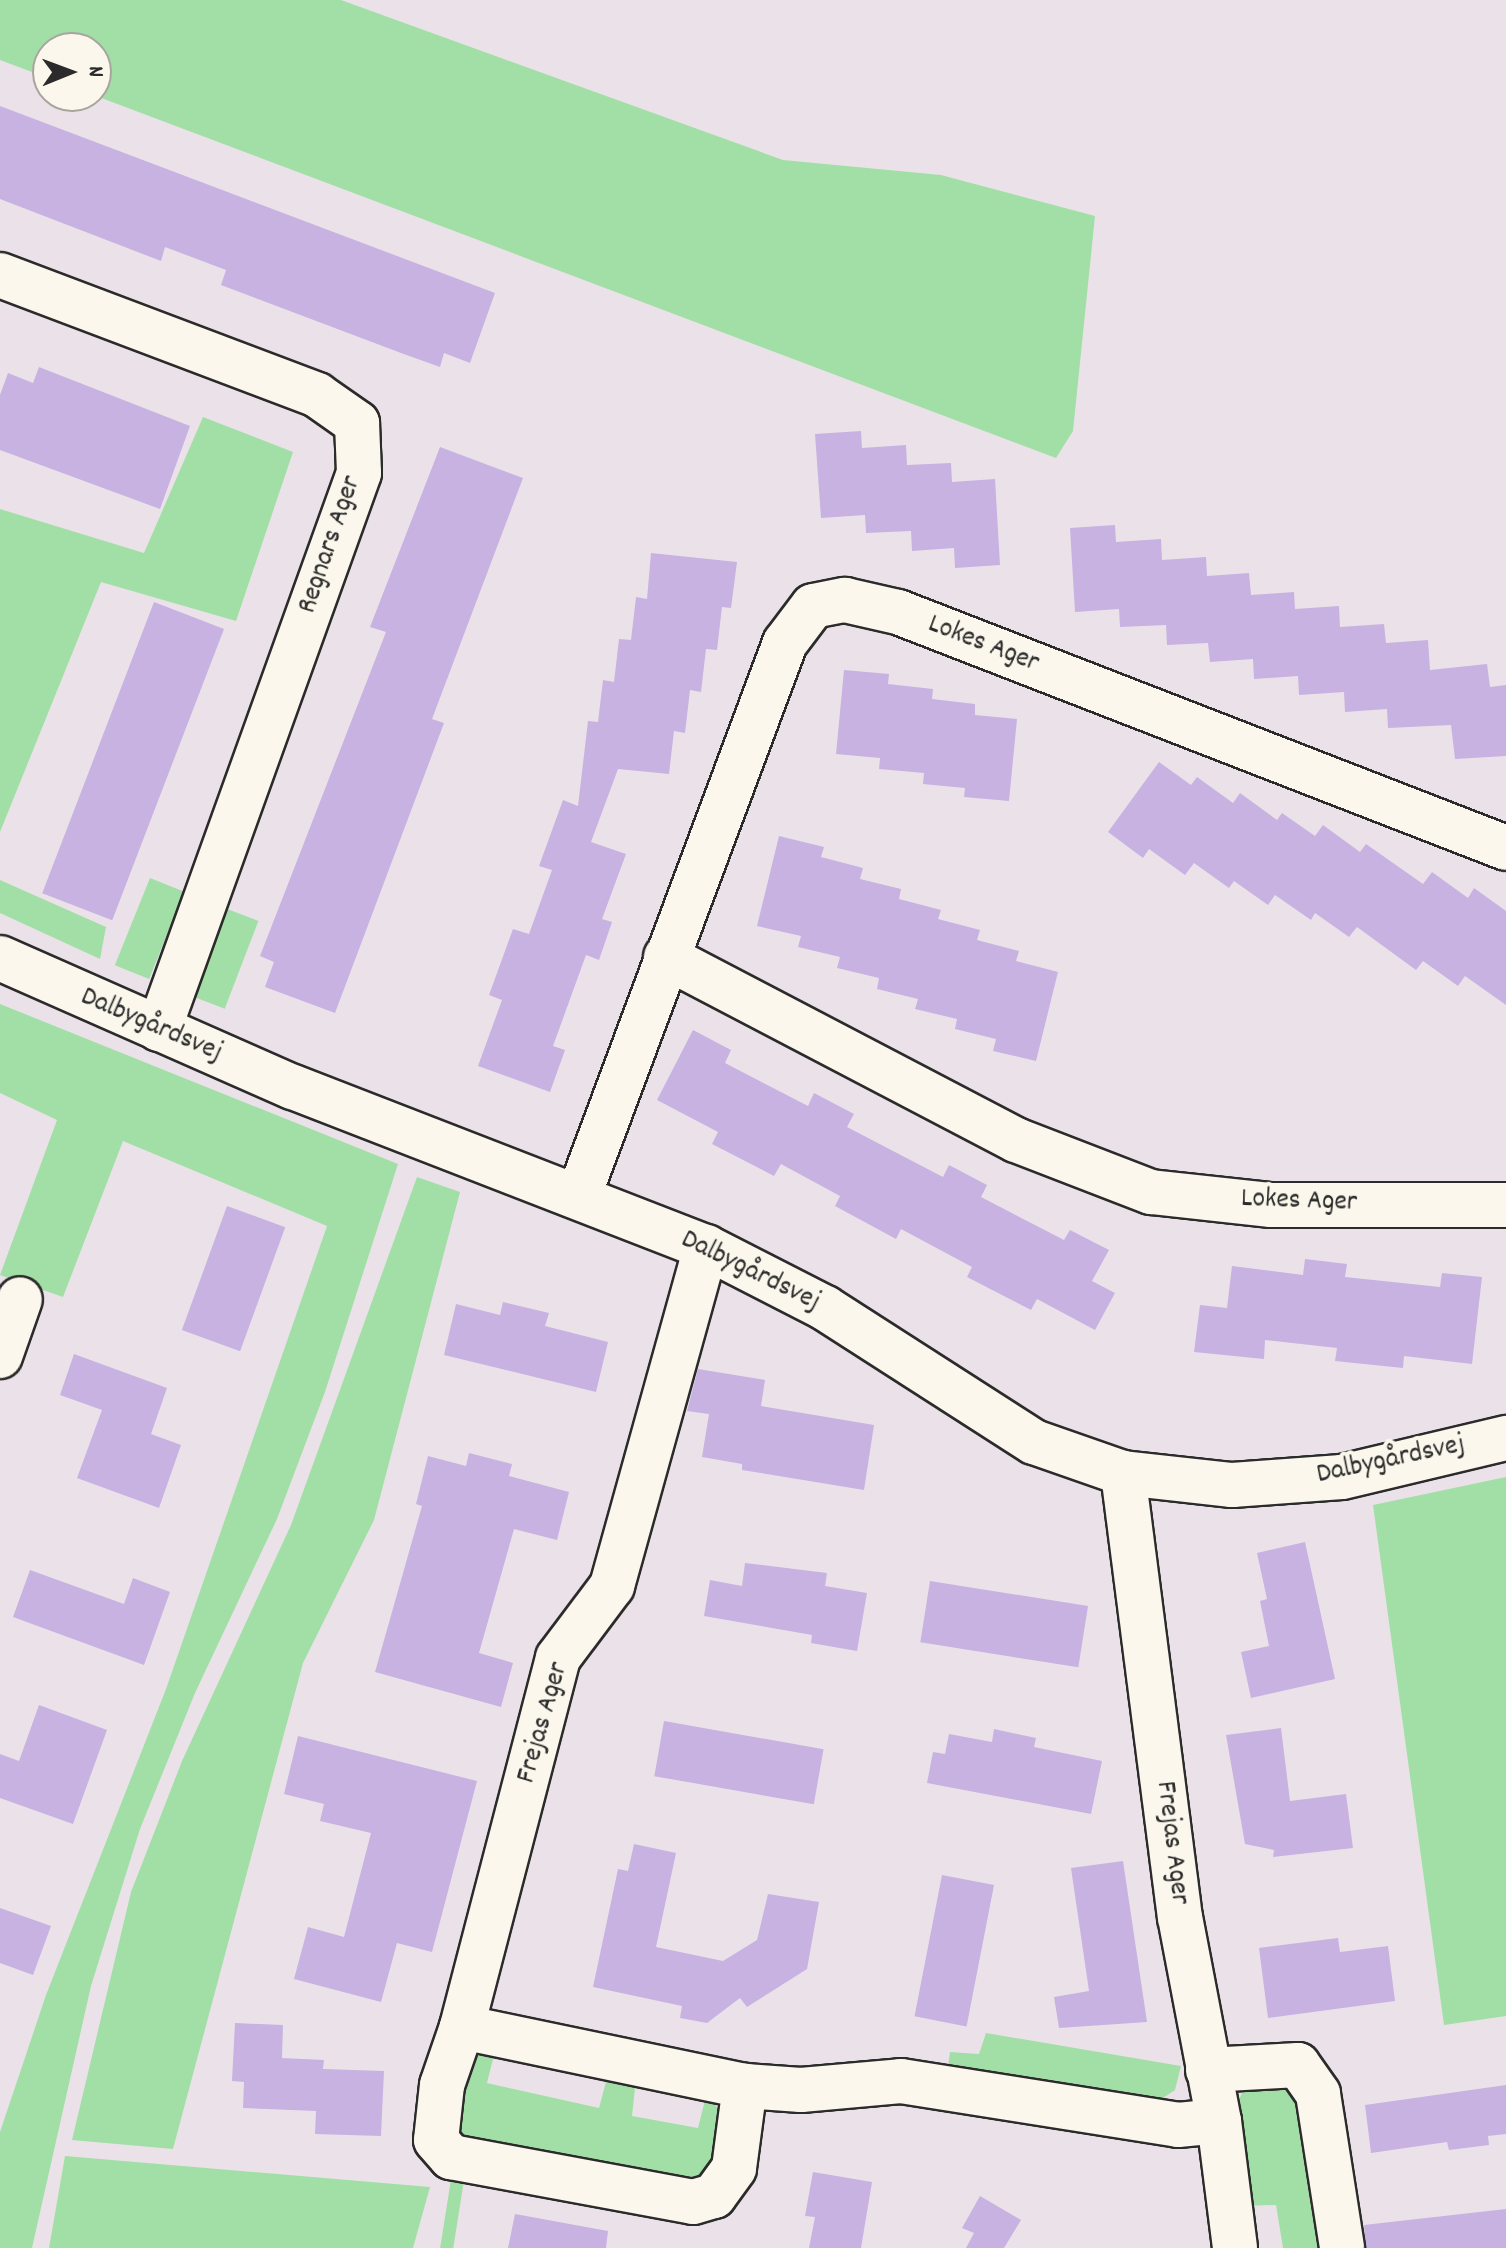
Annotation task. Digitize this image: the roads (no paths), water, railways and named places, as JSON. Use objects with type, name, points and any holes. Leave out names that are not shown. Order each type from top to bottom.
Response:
[{"type":"street","name":"Regnars Ager","points":[[0,275],[317,395],[357,423],[359,473],[159,1029]]},
{"type":"street","name":"Lokes Ager","points":[[579,1195],[785,643],[813,606],[845,600],[898,612],[1506,848]]},
{"type":"street","name":"Lokes Ager","points":[[666,957],[1016,1140],[1151,1192],[1271,1205],[1506,1205]]},
{"type":"street","name":"Dalbygårdsvej","points":[[0,958],[293,1087],[579,1195],[706,1247],[825,1308],[1034,1442],[1123,1473],[1232,1485],[1342,1477],[1506,1438]]},
{"type":"street","name":"Frejas Ager","points":[[706,1247],[612,1586],[558,1658],[462,2027],[442,2085],[436,2140],[451,2157],[693,2202],[714,2196],[734,2168],[745,2086]]},
{"type":"street","points":[[0,1356],[20,1299]]},
{"type":"street","name":"Frejas Ager","points":[[1123,1473],[1180,1917],[1219,2121],[1235,2248]]},
{"type":"street","points":[[462,2027],[745,2086],[801,2090],[901,2081],[1178,2125],[1219,2121]]},
{"type":"street","points":[[1208,2070],[1298,2065],[1318,2094],[1342,2248]]}]
